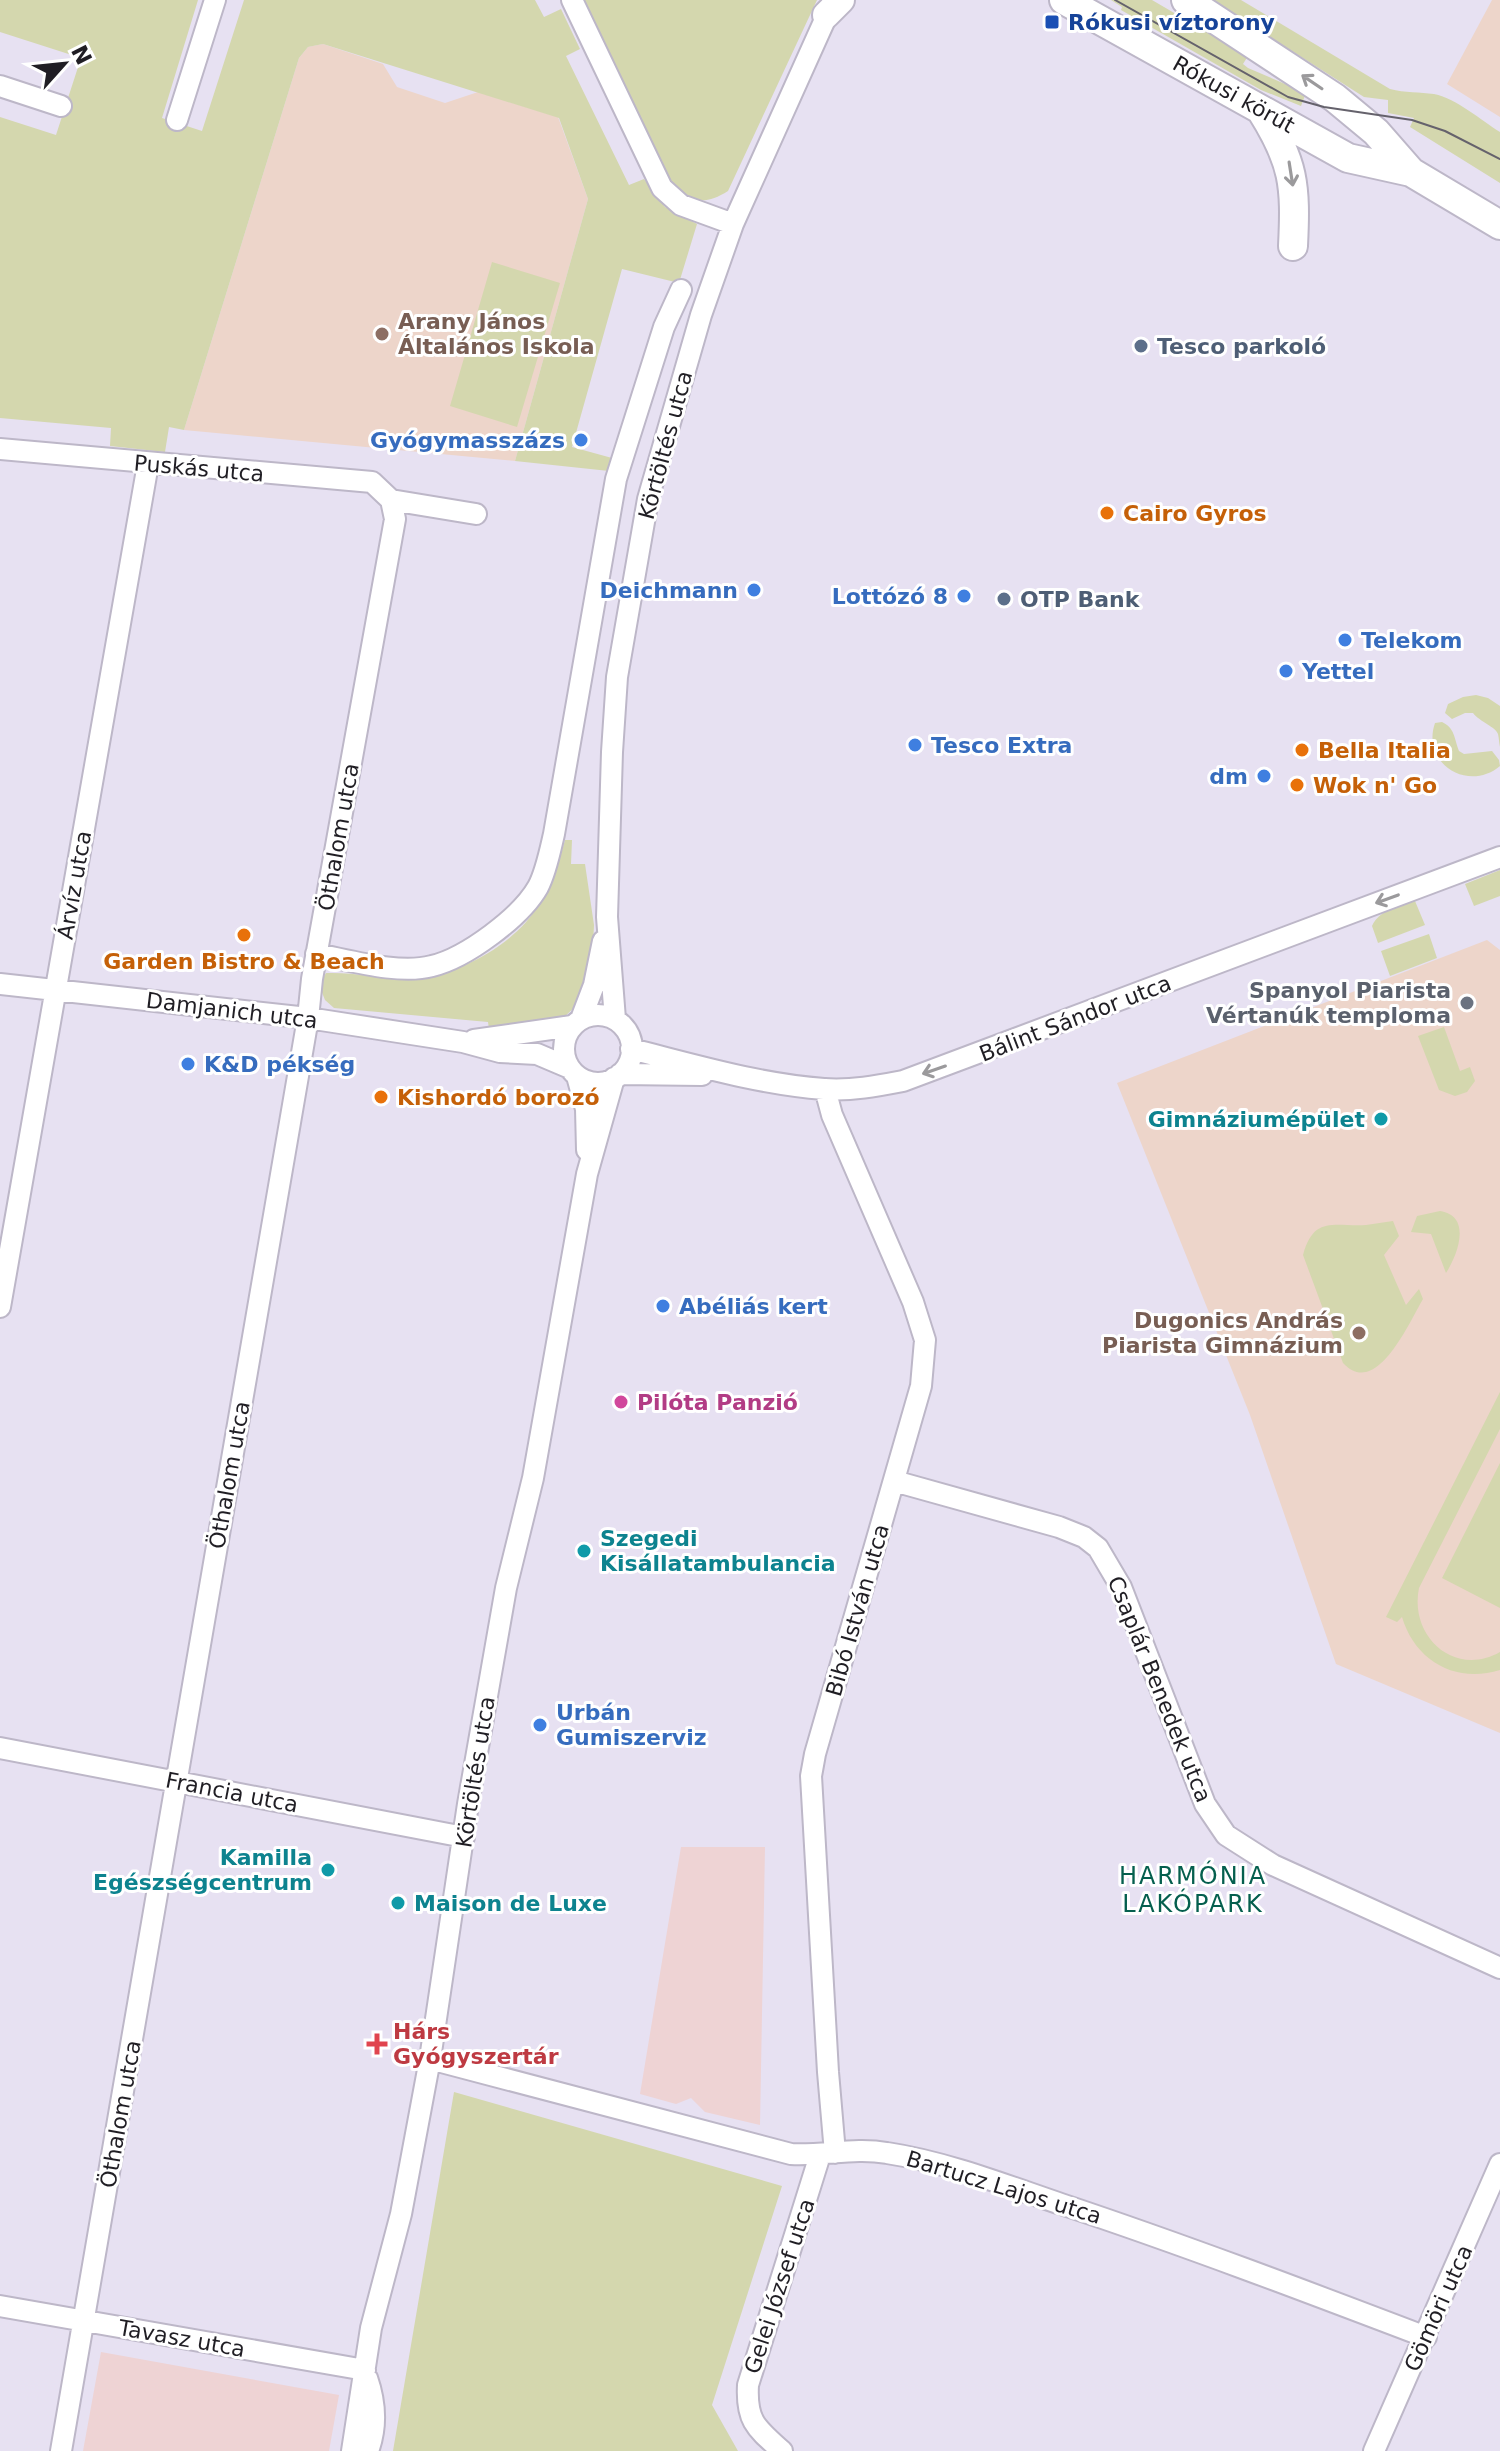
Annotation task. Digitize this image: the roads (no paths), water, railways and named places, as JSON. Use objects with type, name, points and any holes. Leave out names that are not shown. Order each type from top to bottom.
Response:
[{"type":"main road","name":"Rókusi körút","points":[[1064,0],[1348,158],[1411,172]]},
{"type":"main road","name":"Rókusi körút","points":[[1186,0],[1343,104],[1376,132],[1411,172],[1500,225]]},
{"type":"main road","points":[[1343,104],[1348,130],[1348,158]]},
{"type":"main road","points":[[1261,109],[1290,163],[1295,206],[1293,246]]},
{"type":"street","points":[[177,120],[215,0]]},
{"type":"street","points":[[572,0],[662,188],[681,205],[733,224]]},
{"type":"street","name":"Körtöltés utca","points":[[615,1019],[607,917],[617,677],[648,499],[701,315],[733,224],[834,5]]},
{"type":"street","points":[[0,86],[61,106]]},
{"type":"street","points":[[316,954],[386,967],[432,967],[478,945],[512,917],[538,887],[554,834],[616,479],[664,327],[681,290]]},
{"type":"street","name":"Puskás utca","points":[[0,449],[372,482],[391,500]]},
{"type":"street","name":"Árvíz utca","points":[[0,1307],[148,464]]},
{"type":"street","points":[[391,500],[476,514]]},
{"type":"street","name":"Öthalom utca","points":[[61,2451],[86,2321],[308,1018],[316,954],[395,519],[391,500]]},
{"type":"street","name":"Bálint Sándor utca","points":[[631,1049],[730,1074],[825,1089],[865,1088],[903,1081],[1500,857]]},
{"type":"street","name":"Körtöltés utca","points":[[577,1022],[594,985],[607,917]]},
{"type":"street","name":"Damjanich utca","points":[[0,984],[308,1018],[463,1042],[500,1052],[537,1054],[574,1072]]},
{"type":"street","points":[[592,1015],[615,1019],[627,1032],[631,1049],[628,1063],[617,1076],[599,1082],[574,1072],[564,1046],[577,1022],[592,1015]]},
{"type":"street","name":"Damjanich utca","points":[[463,1042],[577,1022]]},
{"type":"street","name":"Körtöltés utca","points":[[574,1072],[586,1109],[587,1174]]},
{"type":"street","name":"Bálint Sándor utca","points":[[617,1076],[730,1074]]},
{"type":"street","name":"Körtöltés utca","points":[[352,2451],[371,2328],[401,2214],[430,2059],[506,1588],[533,1478],[587,1174],[617,1076]]},
{"type":"street","name":"Bibó István utca","points":[[825,1089],[832,1115],[913,1302],[925,1340],[921,1386],[811,1776],[828,2154]]},
{"type":"street","name":"Csaplár Benedek utca","points":[[894,1481],[1033,1519],[1084,1537],[1098,1548],[1121,1587],[1205,1804],[1226,1835],[1273,1865],[1500,1968]]},
{"type":"street","name":"Francia utca","points":[[0,1748],[464,1837]]},
{"type":"street","name":"Bartucz Lajos utca","points":[[430,2059],[791,2154],[861,2150],[889,2153],[968,2173],[1135,2228],[1426,2337]]},
{"type":"street","name":"Gelei József utca","points":[[782,2451],[754,2426],[747,2404],[748,2385],[828,2154]]},
{"type":"street","name":"Gömöri utca","points":[[1374,2451],[1500,2164]]},
{"type":"street","name":"Tavasz utca","points":[[0,2306],[365,2370]]},
{"type":"street","name":"Körtöltés utca","points":[[365,2370],[373,2399],[374,2425],[368,2451]]},
{"type":"tram line","points":[[1115,0],[1288,97],[1324,107],[1412,120],[1445,131],[1500,159]]},
{"type":"place","name":"Rókusi víztorony","points":[[1052,22]]},
{"type":"place","name":"Arany János Általános Iskola","points":[[382,334]]},
{"type":"place","name":"Tesco parkoló","points":[[1141,346]]},
{"type":"place","name":"Gyógymasszázs","points":[[581,440]]},
{"type":"place","name":"Cairo Gyros","points":[[1107,513]]},
{"type":"place","name":"Deichmann","points":[[754,590]]},
{"type":"place","name":"Lottózó 8","points":[[964,596]]},
{"type":"place","name":"OTP Bank","points":[[1004,599]]},
{"type":"place","name":"Telekom","points":[[1345,640]]},
{"type":"place","name":"Yettel","points":[[1286,671]]},
{"type":"place","name":"Tesco Extra","points":[[915,745]]},
{"type":"place","name":"Bella Italia","points":[[1302,750]]},
{"type":"place","name":"dm","points":[[1264,776]]},
{"type":"place","name":"Wok n' Go","points":[[1297,785]]},
{"type":"place","name":"Garden Bistro & Beach","points":[[244,935]]},
{"type":"place","name":"Spanyol Piarista Vértanúk temploma","points":[[1467,1003]]},
{"type":"place","name":"K&D pékség","points":[[188,1064]]},
{"type":"place","name":"Kishordó borozó","points":[[381,1097]]},
{"type":"place","name":"Gimnáziumépület","points":[[1381,1119]]},
{"type":"place","name":"Abéliás kert","points":[[663,1306]]},
{"type":"place","name":"Dugonics András Piarista Gimnázium","points":[[1359,1333]]},
{"type":"place","name":"Pilóta Panzió","points":[[621,1402]]},
{"type":"place","name":"Szegedi Kisállatambulancia","points":[[584,1551]]},
{"type":"place","name":"Urbán Gumiszerviz","points":[[540,1725]]},
{"type":"place","name":"Kamilla Egészségcentrum","points":[[328,1870]]},
{"type":"place","name":"Maison de Luxe","points":[[398,1903]]},
{"type":"place","name":"Hárs Gyógyszertár","points":[[377,2044]]},
{"type":"district","name":"HARMÓNIA LAKÓPARK","points":[[1193,1890]]}]
